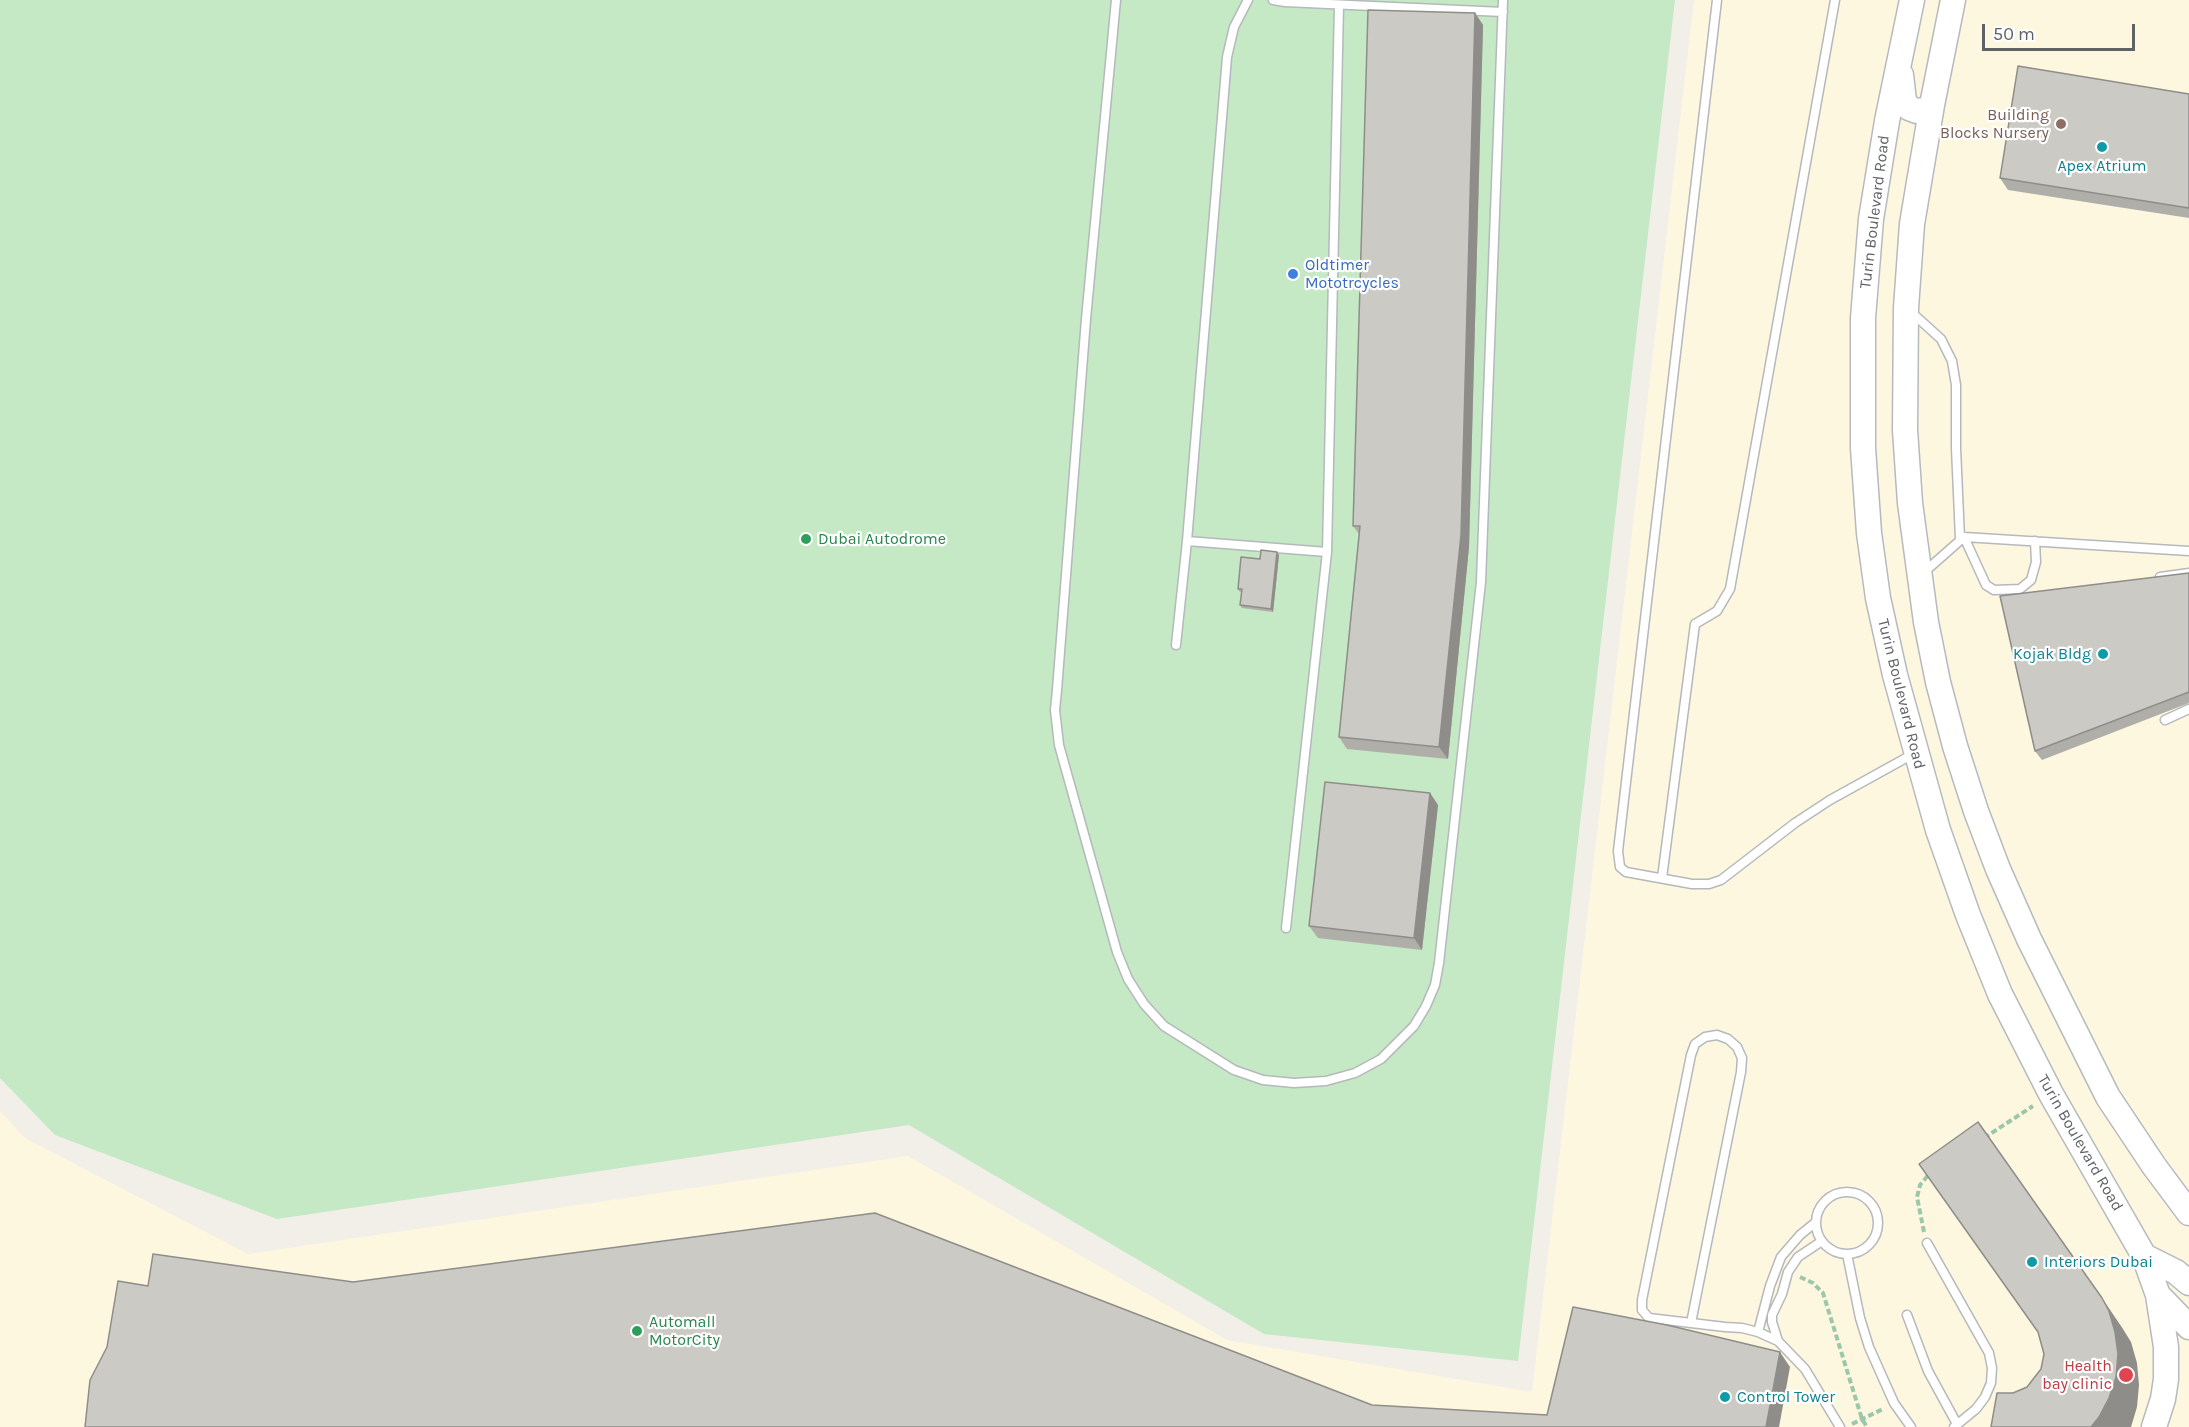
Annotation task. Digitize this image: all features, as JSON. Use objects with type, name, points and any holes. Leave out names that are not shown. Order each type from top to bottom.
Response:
[{"type":"main road","name":"Turin Boulevard Road","points":[[1912,0],[1887,121],[1870,229],[1863,318],[1862,438],[1869,533],[1878,598],[1915,753],[1938,830],[1968,915],[2000,994],[2051,1094],[2144,1256],[2158,1295],[2189,1327]]},
{"type":"main road","points":[[1953,0],[1912,224],[1906,308],[1905,430],[1910,503],[1930,642],[1952,735],[1976,811],[1998,869],[2029,939],[2108,1097],[2189,1213]]},
{"type":"main road","points":[[1900,63],[1902,93],[1909,108],[1917,111],[1925,110],[1932,105]]},
{"type":"main road","points":[[2144,1256],[2170,1269],[2189,1283]]},
{"type":"main road","points":[[2154,1427],[2163,1399],[2166,1379],[2166,1347],[2158,1295]]},
{"type":"lane","points":[[1116,0],[1086,319],[1056,700],[1059,745],[1117,952],[1128,979],[1144,1004],[1164,1026],[1234,1070],[1263,1080],[1294,1083],[1326,1081],[1346,1076],[1381,1059],[1414,1026],[1435,985],[1440,963],[1481,582],[1503,0]]},
{"type":"lane","points":[[1176,645],[1187,541],[1227,57],[1234,27],[1248,0]]},
{"type":"lane","points":[[1273,0],[1285,3],[1339,5],[1377,3],[1503,12]]},
{"type":"lane","points":[[1717,0],[1618,851],[1620,867],[1626,872],[1692,884],[1709,884],[1720,880],[1812,812],[1915,753]]},
{"type":"lane","points":[[1662,878],[1695,624],[1717,611],[1730,589],[1835,0]]},
{"type":"lane","points":[[1286,928],[1327,552],[1339,5]]},
{"type":"lane","points":[[1906,308],[1941,339],[1952,361],[1956,385],[1956,448],[1962,538],[1986,585],[1994,590],[2020,589],[2031,580],[2036,562],[2036,541]]},
{"type":"lane","points":[[1920,577],[1962,538],[2189,551]]},
{"type":"lane","points":[[1187,541],[1327,552]]},
{"type":"lane","points":[[2146,579],[2189,573]]},
{"type":"lane","points":[[2165,720],[2189,709]]},
{"type":"lane","points":[[1691,1323],[1742,1072],[1742,1058],[1737,1047],[1728,1039],[1717,1035],[1705,1037],[1695,1044],[1691,1055],[1641,1305],[1642,1310],[1649,1318],[1691,1323],[1742,1328],[1778,1341],[1805,1369],[1839,1427]]},
{"type":"lane","points":[[1852,1191],[1865,1196],[1874,1206],[1878,1218],[1877,1232],[1870,1244],[1860,1252],[1847,1254],[1828,1248],[1817,1232],[1816,1222],[1819,1209],[1827,1198],[1839,1192],[1852,1191]]},
{"type":"lane","points":[[1758,1332],[1772,1278],[1781,1257],[1795,1240],[1816,1222]]},
{"type":"lane","points":[[1778,1341],[1772,1315],[1782,1294],[1788,1272],[1798,1257],[1822,1241]]},
{"type":"lane","points":[[1907,1315],[1928,1371],[1955,1426],[1976,1409],[1985,1397],[1992,1368],[1989,1353],[1927,1243]]},
{"type":"lane","points":[[1847,1254],[1860,1318],[1869,1347],[1894,1403],[1911,1427]]},
{"type":"path","points":[[1974,1144],[2051,1094]]},
{"type":"path","points":[[1927,1243],[1917,1197],[1926,1175],[1936,1169]]},
{"type":"path","points":[[1788,1272],[1813,1283],[1823,1293],[1862,1419],[1867,1427]]},
{"type":"path","points":[[1847,1427],[1894,1403]]},
{"type":"shaded area","points":[[1694,0],[2189,0],[2189,1427],[0,1427],[0,1111],[25,1138],[248,1254],[908,1156],[1227,1340],[1532,1392]]},
{"type":"green space","name":"Dubai Autodrome","points":[[0,0],[1675,0],[1518,1361],[1264,1334],[909,1125],[277,1219],[55,1135],[0,1078]]},
{"type":"building","points":[[1368,10],[1475,13],[1461,535],[1439,747],[1339,737],[1360,526],[1353,526]]},
{"type":"building","name":"Apex Atrium","points":[[2018,66],[2189,94],[2189,208],[2000,178]]},
{"type":"building","points":[[1261,550],[1277,552],[1271,609],[1240,605],[1242,589],[1238,589],[1241,557],[1260,559]]},
{"type":"building","name":"Kojak Bldg","points":[[2189,573],[2189,692],[2035,751],[2000,596]]},
{"type":"building","points":[[1325,782],[1430,793],[1414,938],[1309,926]]},
{"type":"building","name":"Interiors Dubai","points":[[1978,1122],[2109,1311],[2118,1354],[2116,1377],[2109,1398],[2091,1427],[1991,1427],[1997,1393],[2013,1393],[2027,1387],[2041,1369],[2044,1354],[2038,1332],[1919,1164]]},
{"type":"building","name":"Automall MotorCity","points":[[875,1213],[1372,1405],[1547,1415],[1573,1307],[1667,1325],[1780,1352],[1766,1427],[85,1427],[90,1380],[107,1347],[118,1281],[148,1286],[153,1254],[353,1282]]},
{"type":"place","name":"Building Blocks Nursery","points":[[2061,124]]},
{"type":"place","name":"Apex Atrium","points":[[2102,147]]},
{"type":"place","name":"Oldtimer Mototrcycles","points":[[1293,274]]},
{"type":"place","name":"Dubai Autodrome","points":[[806,539]]},
{"type":"place","name":"Kojak Bldg","points":[[2103,654]]},
{"type":"place","name":"Interiors Dubai","points":[[2032,1262]]},
{"type":"place","name":"Automall MotorCity","points":[[637,1331]]},
{"type":"place","name":"Health bay clinic","points":[[2126,1375]]},
{"type":"place","name":"Control Tower","points":[[1725,1397]]}]
